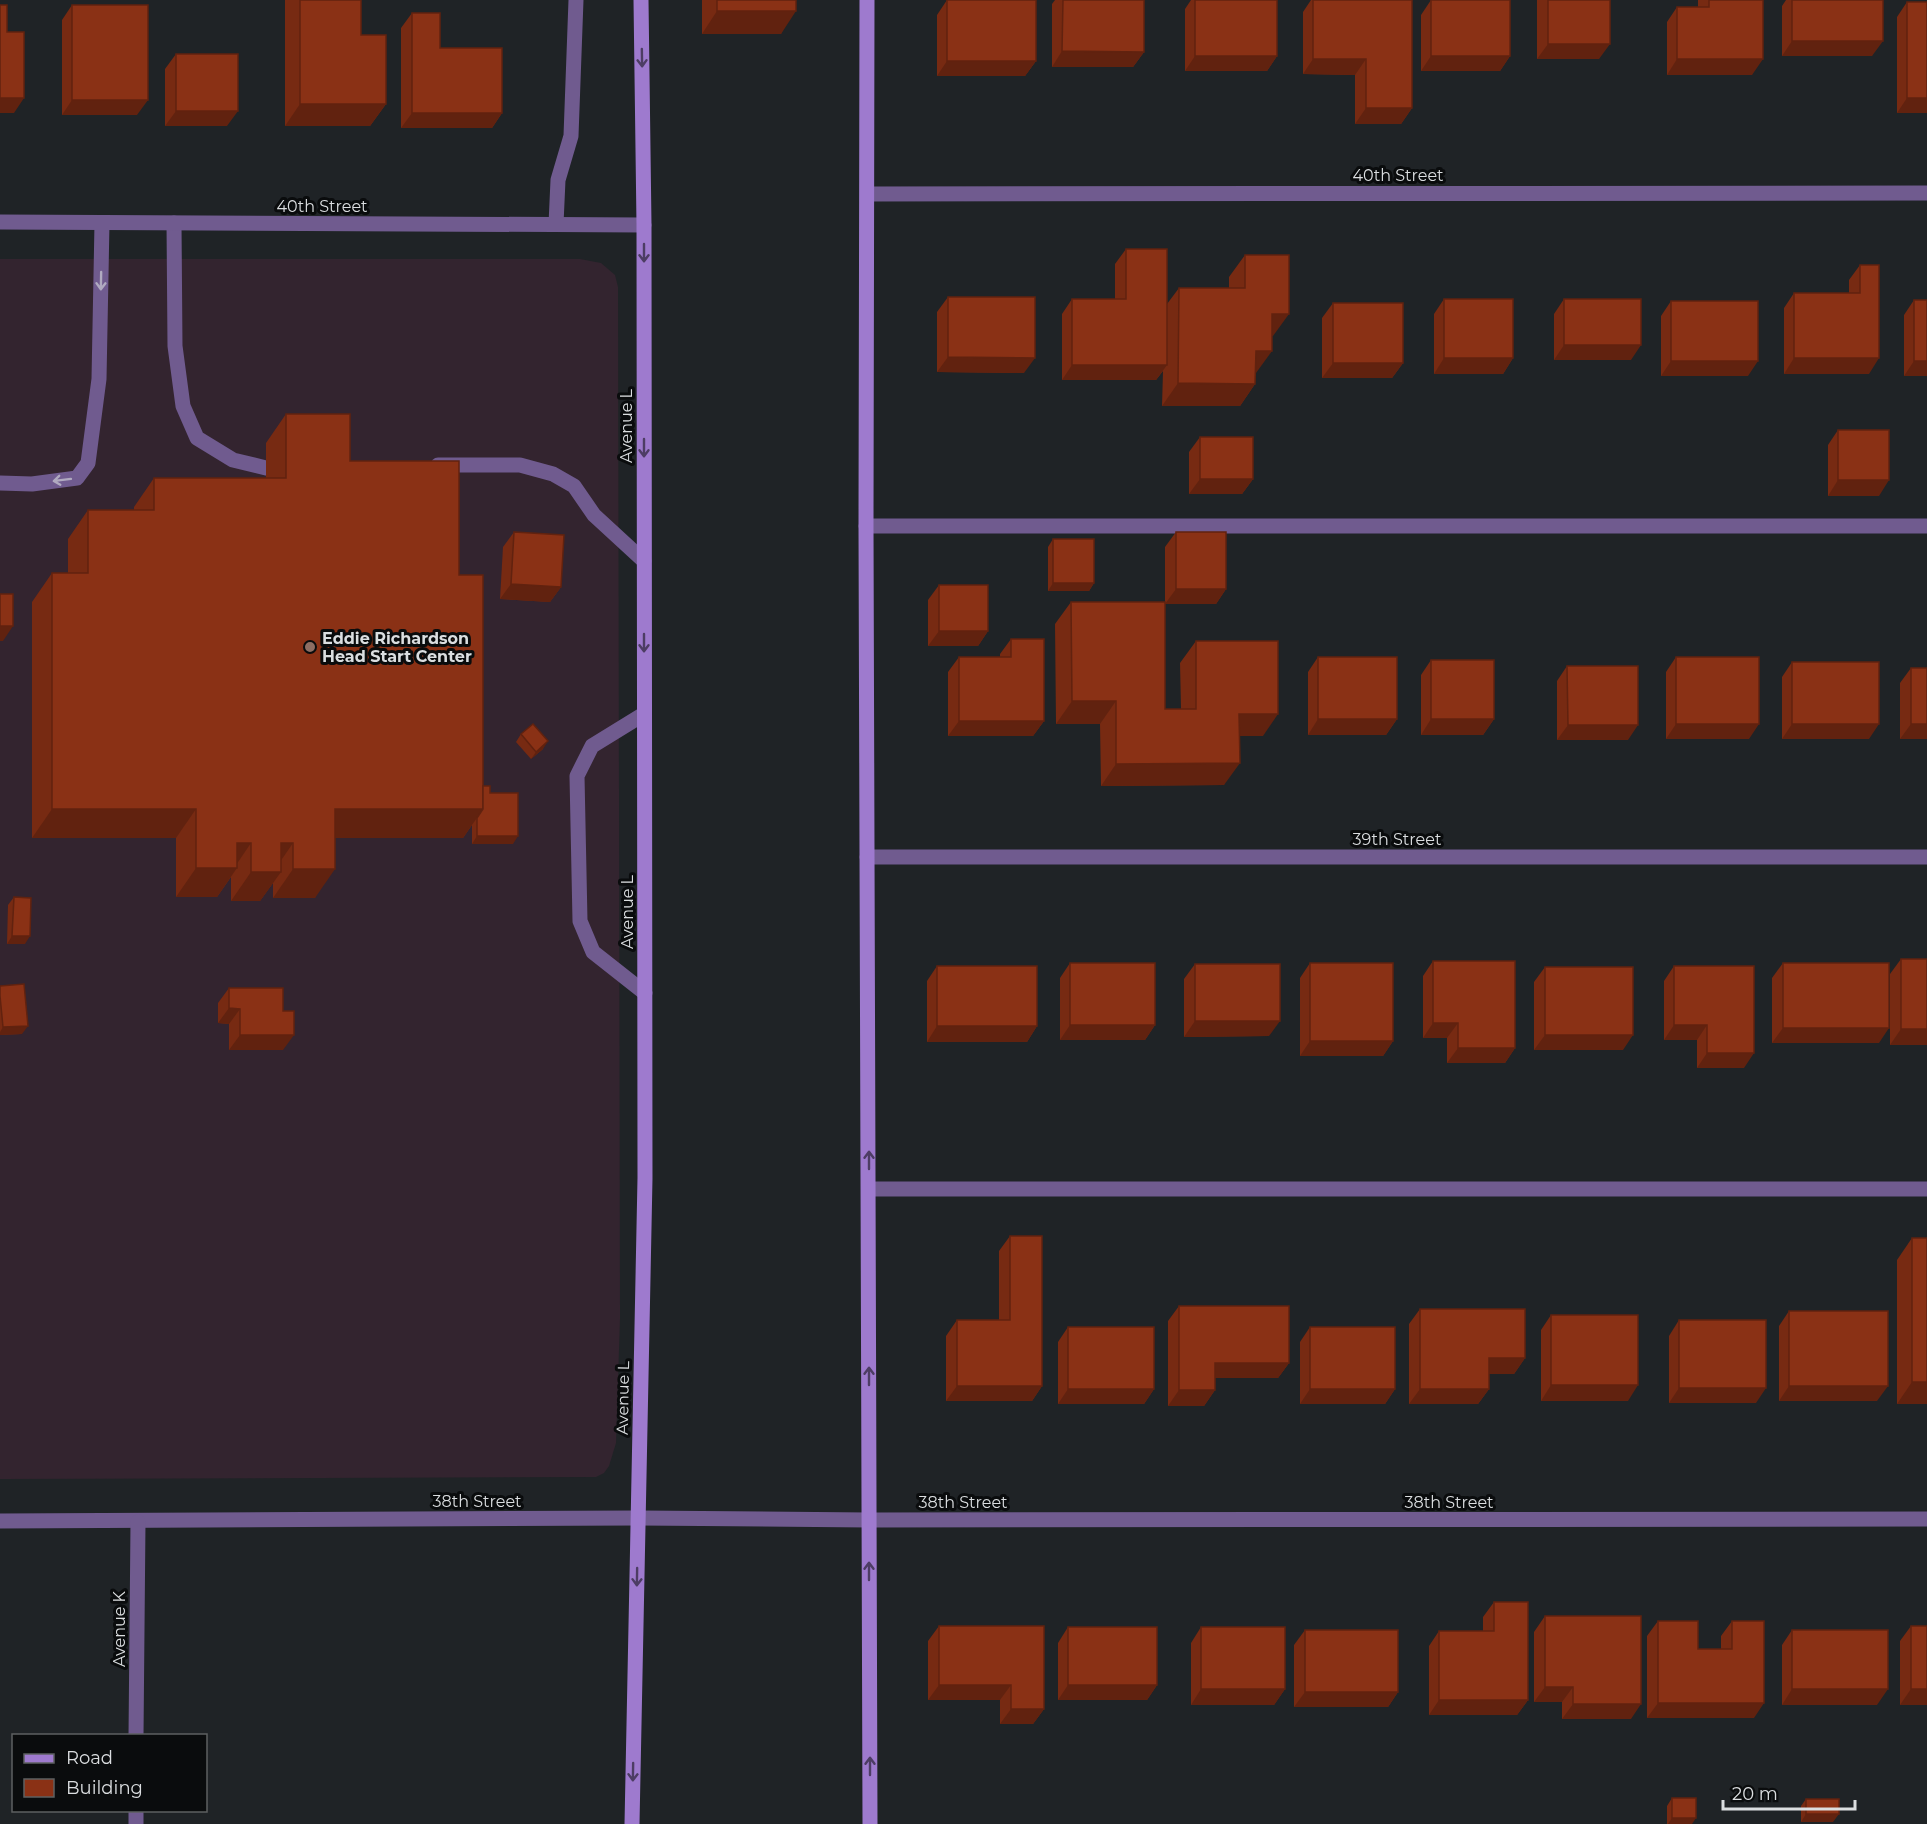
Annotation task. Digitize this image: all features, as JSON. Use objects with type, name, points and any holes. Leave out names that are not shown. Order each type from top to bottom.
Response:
[{"type":"street","points":[[556,224],[558,180],[571,136],[576,0]]},
{"type":"street","name":"Avenue L","points":[[632,1824],[645,1178],[644,225],[641,0]]},
{"type":"street","points":[[867,0],[866,526],[870,1824]]},
{"type":"street","name":"40th Street","points":[[868,194],[1927,193]]},
{"type":"street","name":"40th Street","points":[[0,222],[644,225]]},
{"type":"street","points":[[0,483],[32,484],[77,478],[88,464],[99,379],[102,223]]},
{"type":"street","points":[[174,223],[175,346],[183,406],[197,438],[233,460],[266,468]]},
{"type":"street","points":[[418,465],[520,465],[553,474],[574,486],[594,515],[644,561]]},
{"type":"street","points":[[866,526],[1927,526]]},
{"type":"street","points":[[644,714],[592,746],[577,776],[580,921],[593,952],[645,993]]},
{"type":"street","name":"39th Street","points":[[867,857],[1927,857]]},
{"type":"street","points":[[869,1189],[1927,1189]]},
{"type":"street","name":"38th Street","points":[[0,1521],[639,1518],[869,1520],[1927,1519]]},
{"type":"street","name":"Avenue K","points":[[136,1734],[138,1522]]},
{"type":"shaded area","name":"Eddie Richardson Head Start Center","points":[[0,259],[580,259],[601,263],[615,275],[618,287],[620,1319],[616,1443],[609,1466],[604,1473],[596,1477],[0,1479]]},
{"type":"building","points":[[300,0],[361,0],[361,35],[386,35],[386,104],[300,104]]},
{"type":"building","points":[[717,0],[796,0],[796,11],[717,11]]},
{"type":"building","points":[[947,0],[1036,0],[1036,61],[947,61]]},
{"type":"building","points":[[1063,0],[1144,0],[1144,52],[1062,51]]},
{"type":"building","points":[[1195,0],[1277,0],[1277,56],[1195,56]]},
{"type":"building","points":[[1313,0],[1412,0],[1412,108],[1366,108],[1366,59],[1313,59]]},
{"type":"building","points":[[1431,0],[1510,0],[1510,56],[1431,56]]},
{"type":"building","points":[[1548,0],[1610,0],[1610,44],[1548,44]]},
{"type":"building","points":[[1709,0],[1763,0],[1763,59],[1677,59],[1677,7],[1709,7]]},
{"type":"building","points":[[1792,0],[1883,0],[1883,41],[1792,41]]},
{"type":"building","points":[[1907,2],[1927,2],[1927,98],[1907,98]]},
{"type":"building","points":[[0,5],[7,5],[7,32],[24,32],[24,98],[0,98]]},
{"type":"building","points":[[72,5],[148,5],[148,100],[72,100]]},
{"type":"building","points":[[412,13],[440,13],[440,48],[502,48],[502,113],[412,113]]},
{"type":"building","points":[[176,54],[238,54],[238,111],[176,111]]},
{"type":"building","points":[[1126,249],[1167,249],[1167,365],[1072,365],[1072,299],[1126,299]]},
{"type":"building","points":[[1245,255],[1289,255],[1289,314],[1272,314],[1272,351],[1256,351],[1255,384],[1178,383],[1179,288],[1245,288]]},
{"type":"building","points":[[1860,265],[1879,265],[1879,358],[1794,358],[1794,293],[1860,293]]},
{"type":"building","points":[[948,297],[1035,297],[1035,358],[948,357]]},
{"type":"building","points":[[1444,299],[1513,299],[1513,358],[1444,358]]},
{"type":"building","points":[[1564,299],[1641,299],[1641,345],[1564,345]]},
{"type":"building","points":[[1914,300],[1927,300],[1927,361],[1914,361]]},
{"type":"building","points":[[1671,301],[1758,301],[1758,361],[1671,361]]},
{"type":"building","points":[[1333,303],[1403,303],[1403,363],[1333,363]]},
{"type":"building","points":[[286,414],[350,414],[350,461],[459,461],[459,575],[483,575],[483,809],[335,809],[335,869],[293,869],[293,843],[281,843],[281,872],[251,872],[251,843],[237,843],[237,868],[196,868],[196,809],[52,809],[52,573],[88,573],[88,510],[154,510],[154,478],[286,478]]},
{"type":"building","points":[[1838,430],[1889,430],[1889,480],[1838,480]]},
{"type":"building","points":[[1200,437],[1253,437],[1253,479],[1200,479]]},
{"type":"building","points":[[514,532],[564,535],[561,587],[511,584]]},
{"type":"building","points":[[1176,532],[1226,532],[1226,589],[1176,589]]},
{"type":"building","points":[[1053,539],[1094,539],[1094,583],[1053,583]]},
{"type":"building","points":[[939,585],[988,585],[988,631],[939,631]]},
{"type":"building","points":[[0,594],[13,594],[13,626],[0,626]]},
{"type":"building","points":[[1071,602],[1165,602],[1165,709],[1196,709],[1196,641],[1278,641],[1278,714],[1239,714],[1240,763],[1116,764],[1116,701],[1072,701]]},
{"type":"building","points":[[1011,639],[1044,639],[1044,721],[959,721],[959,657],[1011,657]]},
{"type":"building","points":[[1318,657],[1397,657],[1397,719],[1318,719]]},
{"type":"building","points":[[1676,657],[1759,657],[1759,724],[1676,724]]},
{"type":"building","points":[[1431,660],[1494,660],[1494,719],[1431,719]]},
{"type":"building","points":[[1792,662],[1879,662],[1879,724],[1792,724]]},
{"type":"building","points":[[1567,666],[1638,666],[1638,725],[1568,725]]},
{"type":"building","points":[[1911,668],[1927,668],[1927,724],[1911,724]]},
{"type":"building","points":[[533,724],[548,741],[536,752],[521,734]]},
{"type":"building","points":[[483,786],[490,786],[490,793],[518,793],[518,836],[477,836],[477,818],[483,809]]},
{"type":"building","points":[[14,897],[31,898],[30,936],[12,936]]},
{"type":"building","points":[[1901,959],[1927,959],[1927,1029],[1901,1029]]},
{"type":"building","points":[[1433,961],[1515,961],[1515,1048],[1458,1048],[1458,1023],[1433,1023]]},
{"type":"building","points":[[1070,963],[1155,963],[1155,1025],[1070,1025]]},
{"type":"building","points":[[1310,963],[1393,963],[1393,1041],[1310,1041]]},
{"type":"building","points":[[1783,963],[1889,963],[1889,1028],[1783,1028]]},
{"type":"building","points":[[1195,964],[1280,964],[1280,1021],[1195,1021]]},
{"type":"building","points":[[937,966],[1037,966],[1037,1026],[937,1026]]},
{"type":"building","points":[[1674,966],[1754,966],[1754,1053],[1707,1053],[1707,1025],[1674,1025]]},
{"type":"building","points":[[1545,967],[1633,967],[1633,1035],[1545,1035]]},
{"type":"building","points":[[24,984],[28,1026],[3,1027],[0,986]]},
{"type":"building","points":[[229,988],[283,988],[283,1011],[294,1011],[294,1035],[240,1035],[240,1009],[229,1008]]},
{"type":"building","points":[[1010,1236],[1042,1236],[1042,1386],[957,1386],[957,1320],[1010,1320]]},
{"type":"building","points":[[1912,1238],[1927,1238],[1927,1382],[1912,1382]]},
{"type":"building","points":[[1179,1306],[1289,1306],[1289,1363],[1215,1363],[1215,1390],[1179,1390]]},
{"type":"building","points":[[1420,1309],[1525,1309],[1525,1358],[1489,1358],[1489,1389],[1420,1389]]},
{"type":"building","points":[[1789,1311],[1888,1311],[1888,1386],[1789,1386]]},
{"type":"building","points":[[1551,1315],[1638,1315],[1638,1385],[1551,1385]]},
{"type":"building","points":[[1679,1320],[1766,1320],[1766,1388],[1679,1388]]},
{"type":"building","points":[[1068,1327],[1154,1327],[1154,1389],[1068,1389]]},
{"type":"building","points":[[1310,1327],[1395,1327],[1395,1389],[1310,1389]]},
{"type":"building","points":[[1494,1602],[1528,1602],[1528,1700],[1439,1700],[1439,1631],[1494,1631]]},
{"type":"building","points":[[1545,1616],[1641,1616],[1641,1704],[1573,1704],[1573,1687],[1545,1687]]},
{"type":"building","points":[[1658,1621],[1698,1621],[1698,1649],[1732,1649],[1732,1621],[1764,1621],[1764,1703],[1658,1703]]},
{"type":"building","points":[[939,1626],[1044,1626],[1044,1709],[1011,1709],[1011,1685],[939,1685]]},
{"type":"building","points":[[1911,1626],[1927,1626],[1927,1689],[1911,1689]]},
{"type":"building","points":[[1068,1627],[1157,1627],[1157,1685],[1068,1685]]},
{"type":"building","points":[[1201,1627],[1285,1627],[1285,1689],[1201,1689]]},
{"type":"building","points":[[1305,1630],[1398,1630],[1398,1692],[1305,1692]]},
{"type":"building","points":[[1792,1630],[1888,1630],[1888,1689],[1792,1689]]},
{"type":"building","points":[[1672,1798],[1696,1798],[1696,1818],[1672,1818]]},
{"type":"building","points":[[1806,1799],[1839,1799],[1839,1814],[1806,1814]]},
{"type":"place","name":"Eddie Richardson Head Start Center","points":[[310,647]]}]
